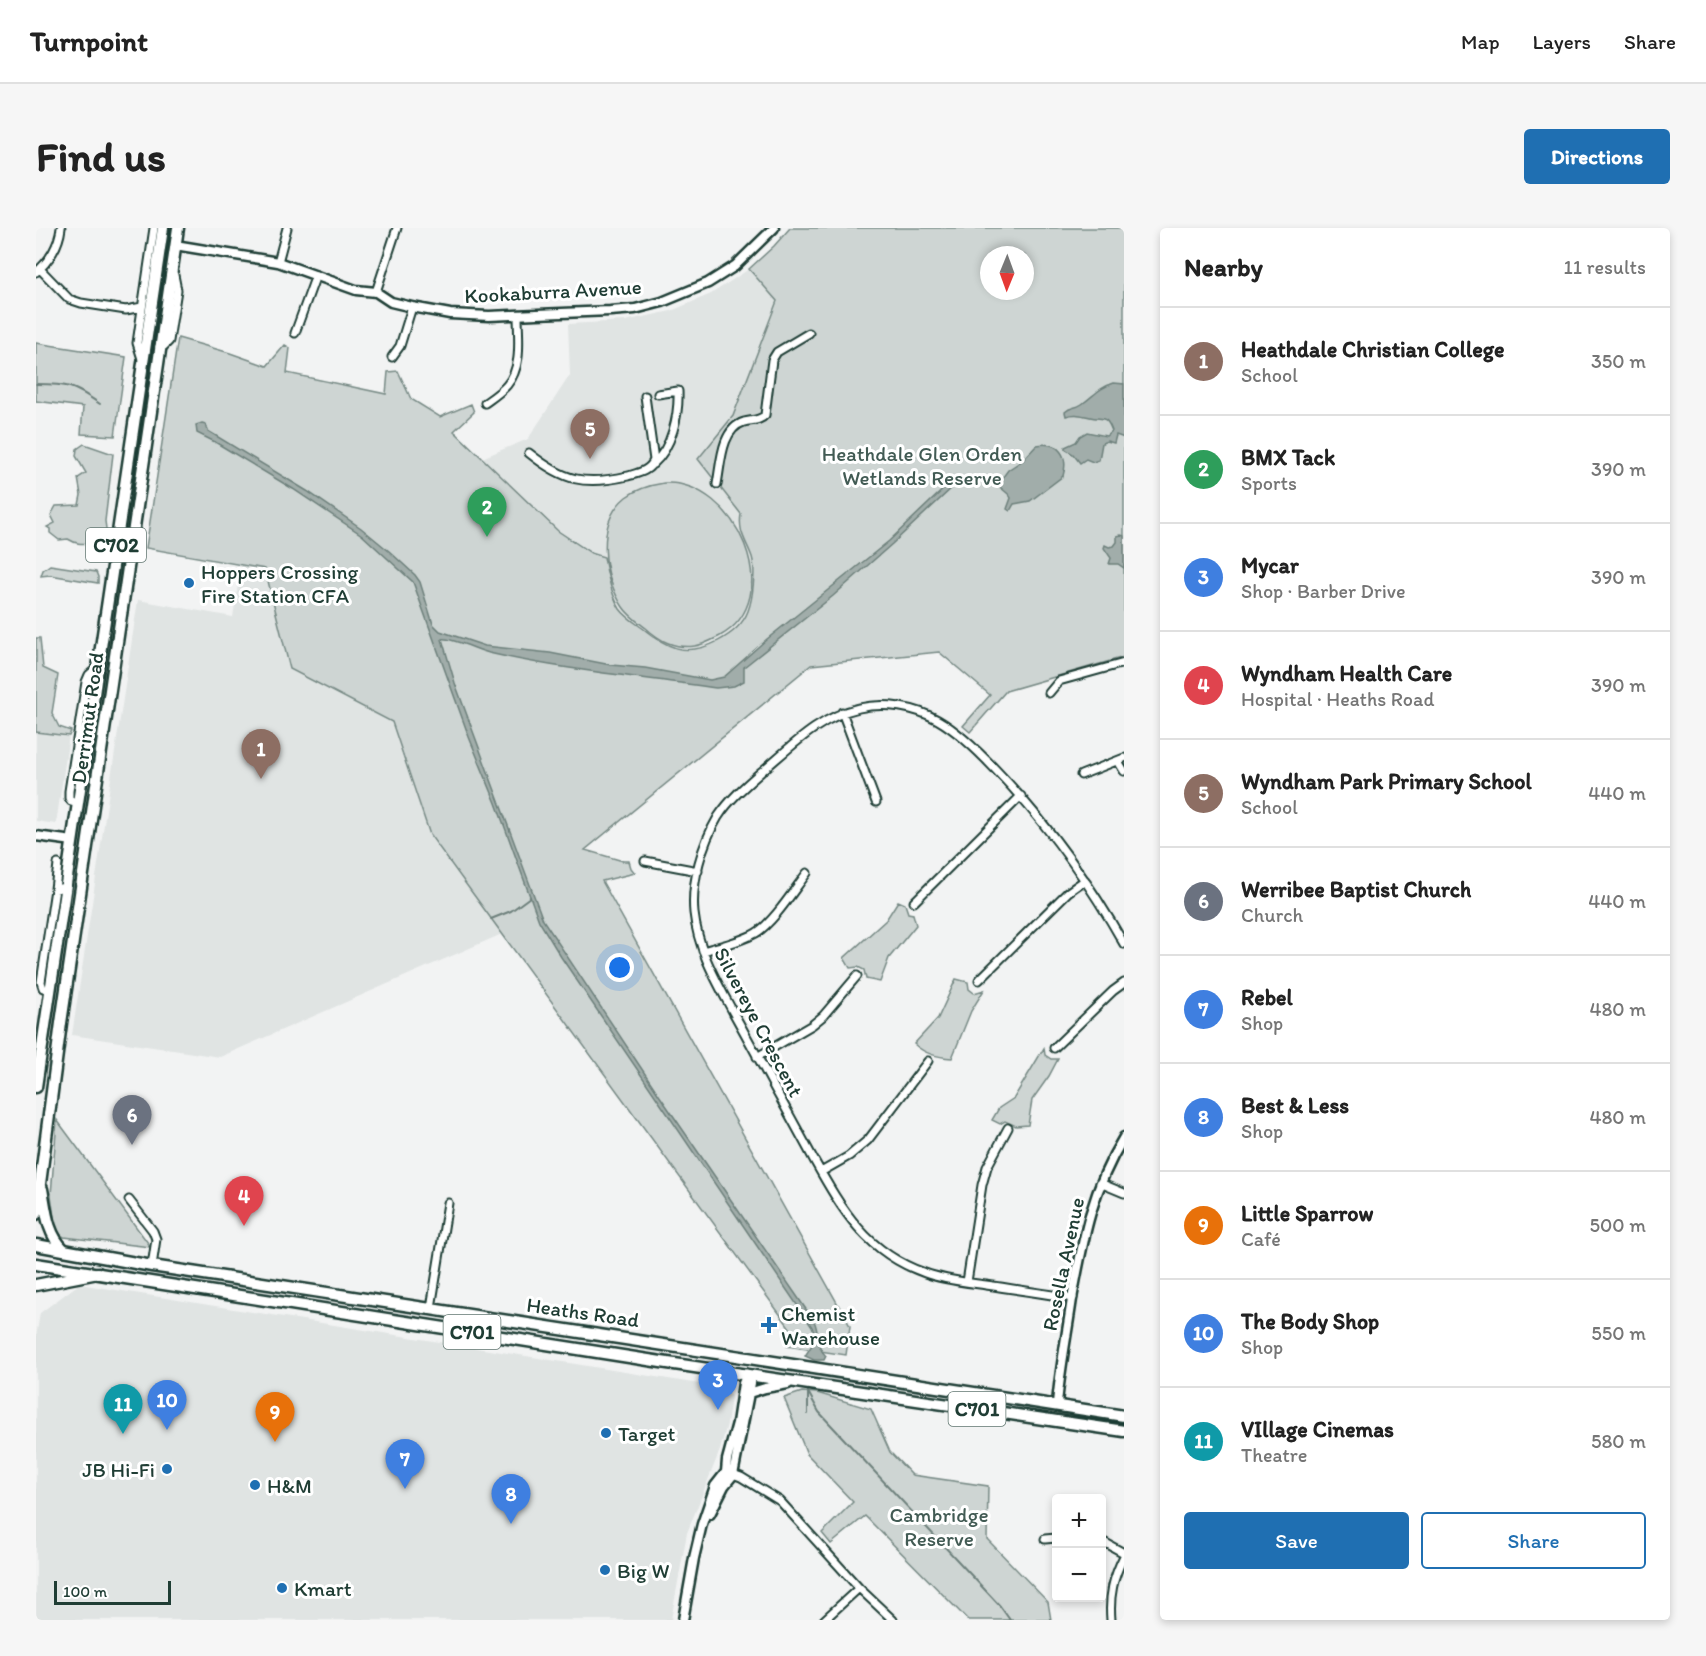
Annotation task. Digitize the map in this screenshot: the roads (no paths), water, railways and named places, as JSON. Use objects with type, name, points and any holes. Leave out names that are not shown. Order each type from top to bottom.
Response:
[{"type":"main road","name":"Derrimut Road","points":[[36,1087],[41,1020],[50,990],[60,888],[72,844],[163,228]]},
{"type":"main road","name":"Derrimut Road","points":[[36,1214],[61,1023],[178,228]]},
{"type":"main road","points":[[161,243],[175,246]]},
{"type":"main road","points":[[113,563],[129,564]]},
{"type":"main road","points":[[78,803],[89,799],[97,780]]},
{"type":"main road","points":[[72,844],[88,845]]},
{"type":"main road","points":[[50,990],[60,988],[70,972]]},
{"type":"main road","points":[[41,1020],[61,1023]]},
{"type":"main road","points":[[41,1179],[50,1231],[55,1241],[64,1250]]},
{"type":"main road","name":"Heaths Road","points":[[36,1245],[152,1266],[799,1364],[1124,1416]]},
{"type":"main road","name":"Heaths Road","points":[[36,1264],[1124,1431]]},
{"type":"main road","points":[[152,1266],[157,1277],[177,1286]]},
{"type":"main road","points":[[36,1285],[98,1273]]},
{"type":"main road","points":[[425,1324],[431,1308]]},
{"type":"main road","points":[[633,1357],[636,1341]]},
{"type":"main road","points":[[645,1359],[648,1341]]},
{"type":"main road","points":[[747,1357],[747,1374]]},
{"type":"main road","points":[[1055,1421],[1057,1404]]},
{"type":"street","points":[[61,228],[56,247],[38,271],[69,299],[126,310],[142,307]]},
{"type":"street","points":[[143,362],[137,343],[154,228]]},
{"type":"street","points":[[278,262],[287,228]]},
{"type":"street","points":[[376,292],[397,228]]},
{"type":"street","name":"Kookaburra Avenue","points":[[175,246],[278,262],[356,290],[376,292],[391,302],[412,307],[450,314],[518,315],[635,309],[662,302],[700,287],[720,275],[751,252],[774,228]]},
{"type":"street","points":[[295,333],[316,275]]},
{"type":"street","points":[[392,357],[400,346],[412,307]]},
{"type":"street","points":[[485,403],[506,387],[512,378],[518,361],[518,315]]},
{"type":"street","points":[[717,484],[724,446],[730,433],[735,426],[743,422],[762,419],[765,415],[770,367],[777,352],[809,333]]},
{"type":"street","points":[[529,453],[568,477],[584,482],[607,481],[649,468],[659,459],[669,441],[678,409],[678,391],[658,394]]},
{"type":"street","points":[[645,396],[654,453],[653,464]]},
{"type":"street","points":[[1049,693],[1059,681],[1124,663]]},
{"type":"street","name":"Silvereye Crescent","points":[[1072,1298],[967,1282],[917,1270],[879,1248],[849,1219],[710,970],[697,932],[694,910],[698,871],[708,838],[718,816],[738,792],[817,726],[842,712],[863,707],[903,707],[935,718],[948,726],[982,756],[1021,796],[1057,840],[1085,880],[1104,908],[1124,945]]},
{"type":"street","points":[[842,712],[876,802]]},
{"type":"street","points":[[1082,775],[1121,760],[1124,771]]},
{"type":"street","points":[[914,902],[1021,796]]},
{"type":"street","points":[[36,838],[72,844]]},
{"type":"street","points":[[645,861],[698,871]]},
{"type":"street","points":[[58,864],[60,888]]},
{"type":"street","points":[[703,951],[754,934],[764,927],[807,873]]},
{"type":"street","points":[[979,980],[1068,892],[1085,880]]},
{"type":"street","points":[[757,1057],[812,1025],[823,1016],[857,976]]},
{"type":"street","points":[[1054,1048],[1124,983]]},
{"type":"street","points":[[821,1172],[849,1156],[868,1140],[928,1061]]},
{"type":"street","points":[[967,1282],[982,1185],[987,1167],[1008,1128]]},
{"type":"street","name":"Rosella Avenue","points":[[1057,1404],[1085,1227],[1100,1183],[1124,1137]]},
{"type":"street","points":[[1100,1183],[1124,1193]]},
{"type":"street","points":[[129,1200],[153,1231],[156,1239],[152,1266]]},
{"type":"street","points":[[431,1308],[448,1203]]},
{"type":"street","points":[[683,1620],[698,1541],[730,1475],[749,1393],[751,1379],[747,1374],[743,1383],[739,1414],[727,1460],[730,1475]]},
{"type":"street","points":[[749,1393],[797,1382]]},
{"type":"street","points":[[730,1475],[752,1484],[780,1501],[859,1588],[893,1620]]},
{"type":"street","points":[[1045,1539],[1052,1538]]},
{"type":"street","points":[[1106,1544],[1124,1554],[1112,1583],[1111,1620]]},
{"type":"street","points":[[824,1620],[859,1588]]},
{"type":"waterway","points":[[36,384],[71,387],[100,404]]},
{"type":"waterway","points":[[491,919],[511,911],[530,897]]},
{"type":"waterway","points":[[808,1392],[819,1412],[1000,1606],[1010,1620]]},
{"type":"waterway","points":[[808,1392],[808,1414]]},
{"type":"place","name":"Wyndham Park Primary School","points":[[590,459]]},
{"type":"place","name":"BMX Tack","points":[[487,537]]},
{"type":"place","name":"Hoppers Crossing Fire Station CFA","points":[[189,583]]},
{"type":"place","name":"Heathdale Christian College","points":[[261,779]]},
{"type":"place","name":"Werribee Baptist Church","points":[[132,1145]]},
{"type":"place","name":"Wyndham Health Care","points":[[244,1226]]},
{"type":"place","name":"Chemist Warehouse","points":[[769,1325]]},
{"type":"place","name":"Mycar","points":[[718,1410]]},
{"type":"place","name":"The Body Shop","points":[[167,1430]]},
{"type":"place","name":"Target","points":[[606,1433]]},
{"type":"place","name":"VIllage Cinemas","points":[[123,1434]]},
{"type":"place","name":"Little Sparrow","points":[[275,1442]]},
{"type":"place","name":"JB Hi-Fi","points":[[167,1469]]},
{"type":"place","name":"H&M","points":[[255,1485]]},
{"type":"place","name":"Rebel","points":[[405,1489]]},
{"type":"place","name":"Best & Less","points":[[511,1524]]},
{"type":"place","name":"Big W","points":[[605,1570]]},
{"type":"place","name":"Kmart","points":[[282,1588]]},
{"type":"park label","name":"Heathdale Glen Orden Wetlands Reserve","points":[[922,465]]},
{"type":"park label","name":"Cambridge Reserve","points":[[939,1526]]}]
